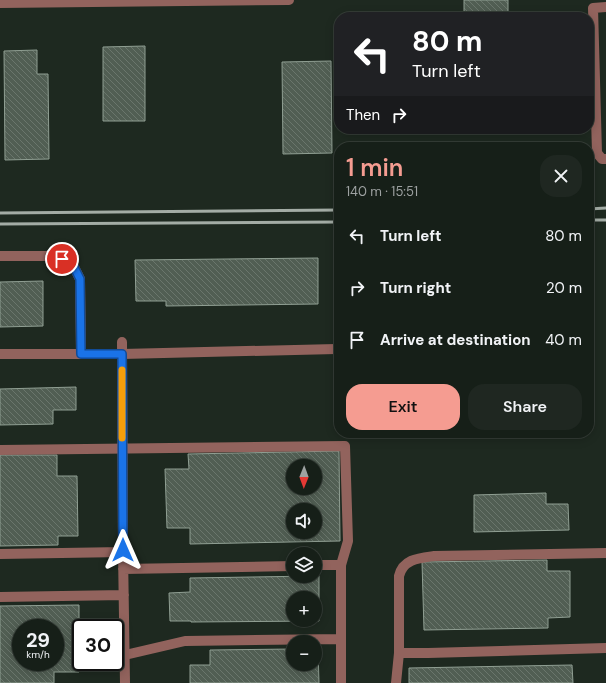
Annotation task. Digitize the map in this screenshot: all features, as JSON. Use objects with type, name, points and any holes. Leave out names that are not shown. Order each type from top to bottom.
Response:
[{"type":"street","points":[[0,3],[289,0]]},
{"type":"street","points":[[593,12],[593,8],[606,8]]},
{"type":"street","points":[[594,44],[597,153],[602,159],[606,159]]},
{"type":"street","points":[[0,256],[53,256],[72,263],[80,279],[81,354]]},
{"type":"street","points":[[122,342],[125,683]]},
{"type":"street","points":[[0,354],[122,354],[334,349]]},
{"type":"street","points":[[0,450],[345,446],[348,542],[340,565],[341,683]]},
{"type":"street","points":[[0,554],[123,552]]},
{"type":"street","points":[[396,683],[399,654],[399,576],[401,571],[410,561],[418,558],[434,556],[606,553]]},
{"type":"street","points":[[322,565],[340,565]]},
{"type":"street","points":[[123,569],[286,566]]},
{"type":"street","points":[[0,597],[124,595]]},
{"type":"street","points":[[125,655],[185,641],[341,639]]},
{"type":"street","points":[[399,654],[606,648]]},
{"type":"building","points":[[464,0],[508,0],[508,12],[464,12]]},
{"type":"building","points":[[145,46],[145,121],[103,121],[103,47]]},
{"type":"building","points":[[37,50],[37,74],[48,74],[49,159],[5,160],[4,51]]},
{"type":"building","points":[[331,61],[332,153],[283,154],[282,62]]},
{"type":"building","points":[[318,258],[318,304],[166,306],[166,301],[136,301],[135,260]]},
{"type":"building","points":[[43,281],[43,326],[0,327],[0,282]]},
{"type":"building","points":[[76,387],[76,410],[53,410],[53,424],[0,425],[0,389]]},
{"type":"building","points":[[339,451],[340,541],[190,544],[190,528],[167,528],[165,469],[189,469],[188,454]]},
{"type":"building","points":[[0,455],[57,455],[57,476],[77,476],[78,536],[58,536],[58,545],[0,546]]},
{"type":"building","points":[[546,493],[546,504],[568,504],[569,530],[474,532],[474,495]]},
{"type":"building","points":[[547,560],[547,571],[570,571],[570,617],[548,618],[548,628],[424,630],[422,562]]},
{"type":"building","points":[[286,577],[286,583],[319,583],[319,591],[286,591],[286,621],[170,621],[169,593],[190,592],[190,578]]},
{"type":"building","points":[[79,605],[79,619],[72,619],[72,671],[79,672],[54,672],[54,683],[0,683],[0,606]]},
{"type":"building","points":[[286,649],[286,671],[319,671],[319,683],[190,683],[190,665],[210,665],[210,650]]},
{"type":"building","points":[[572,665],[573,683],[409,683],[409,668]]},
{"type":"railway","points":[[594,209],[606,208]]},
{"type":"railway","points":[[0,213],[334,210]]},
{"type":"railway","points":[[594,220],[606,220]]},
{"type":"railway","points":[[0,224],[334,222]]},
{"type":"slow traffic","points":[[122,370],[122,438]]},
{"type":"route","points":[[62,259],[72,263],[80,279],[81,354],[122,354],[123,550]]}]
